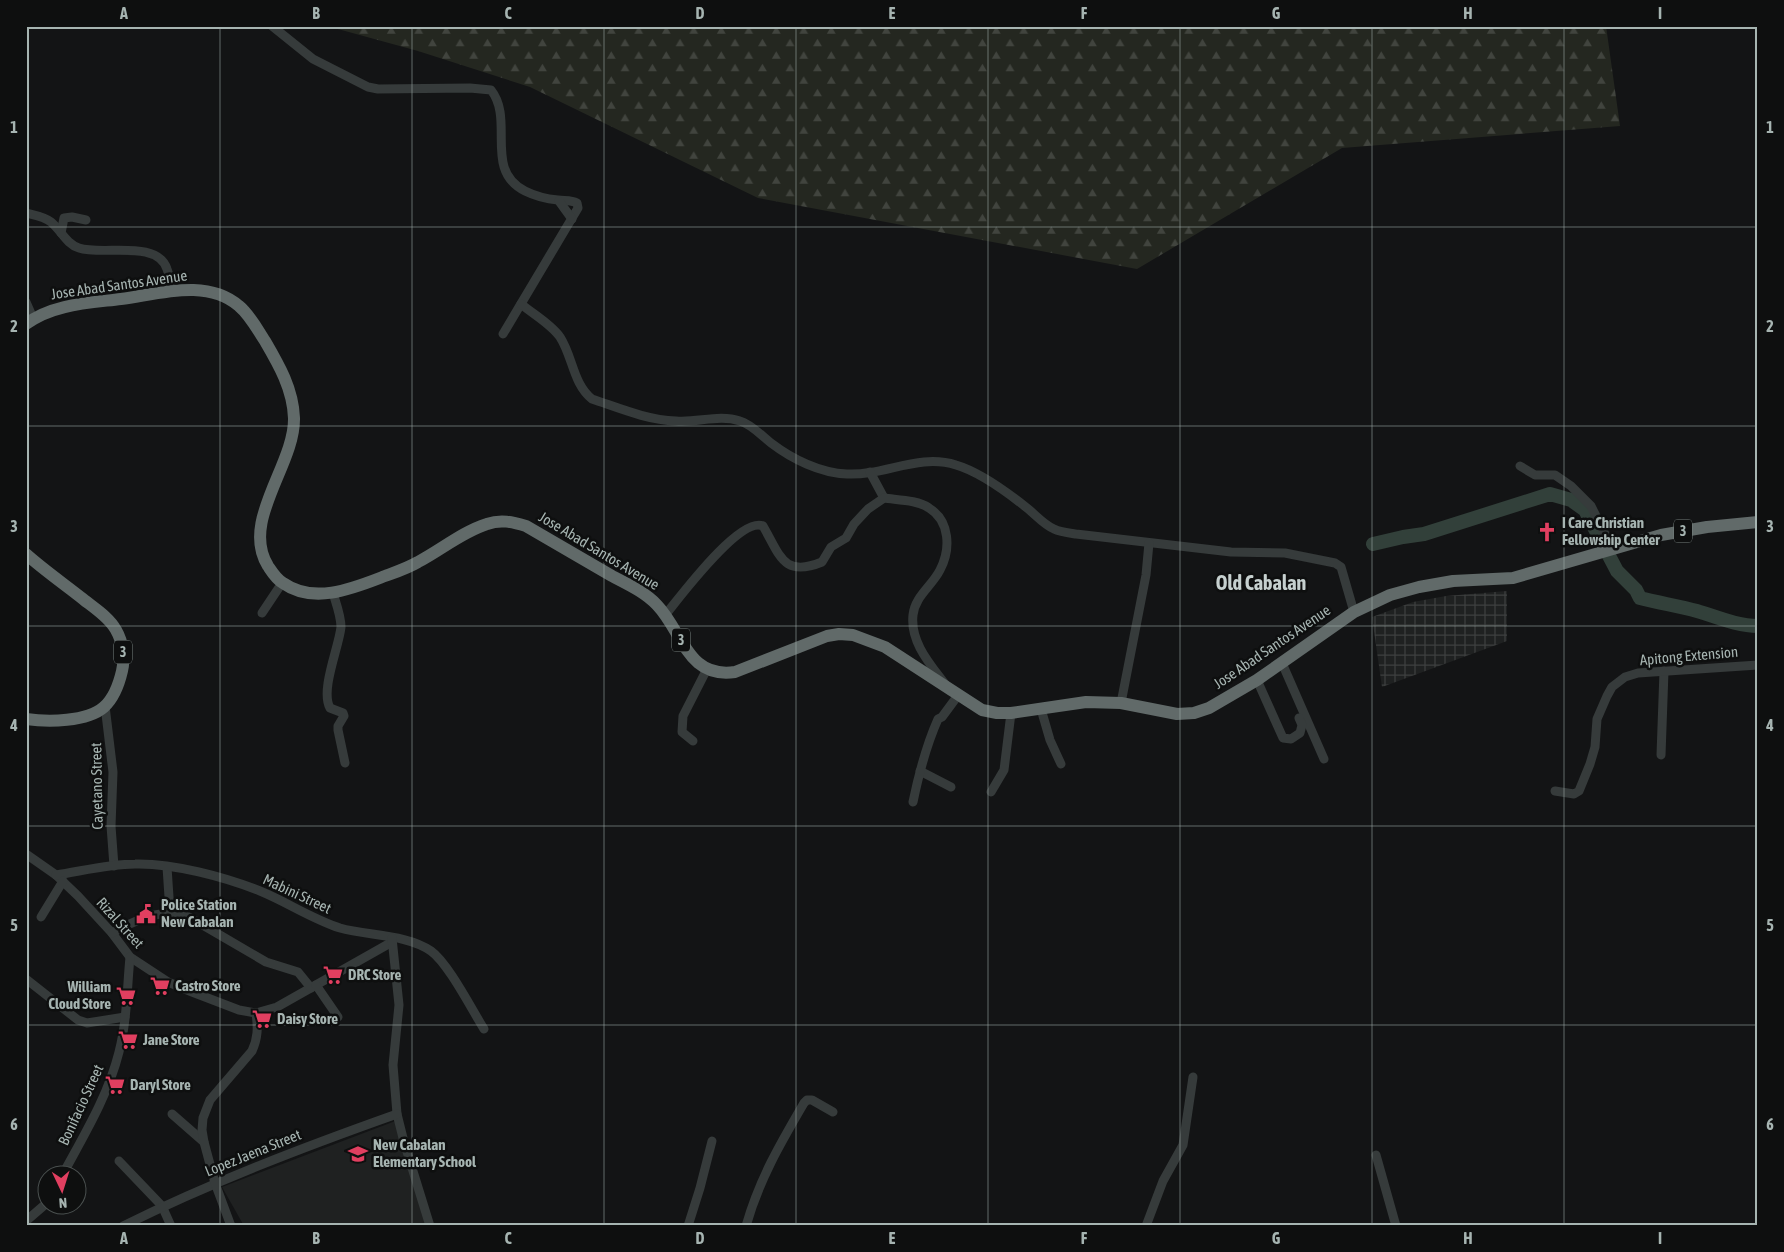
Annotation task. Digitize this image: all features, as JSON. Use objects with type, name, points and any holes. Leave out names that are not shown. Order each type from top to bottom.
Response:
[{"type":"highway","name":"Jose Abad Santos Avenue","points":[[30,321],[45,312],[79,304],[170,291],[208,290],[227,297],[240,306],[249,316],[265,342],[288,387],[294,420],[292,432],[267,504],[260,534],[260,548],[264,560],[273,574],[282,583],[294,589],[320,594],[354,588],[416,564],[467,532],[488,523],[501,521],[526,526],[646,595],[666,614],[689,654],[707,669],[720,673],[735,672],[827,636],[853,635],[884,647],[982,710],[990,712],[1011,713],[1086,702],[1121,703],[1177,714],[1194,713],[1208,708],[1257,680],[1354,612],[1390,595],[1419,587],[1453,581],[1513,578],[1669,533],[1758,522]]},
{"type":"highway","name":"3","points":[[26,554],[100,612],[116,630],[122,647],[124,662],[117,690],[105,706]]},
{"type":"highway","points":[[26,718],[48,720],[80,718],[90,715],[105,706]]},
{"type":"street","points":[[272,26],[313,59],[368,87],[378,89],[470,88],[491,90],[499,106],[501,156],[505,170],[514,183],[523,190],[537,196],[577,203],[578,208],[572,219],[503,334]]},
{"type":"street","points":[[559,201],[572,219]]},
{"type":"street","points":[[26,213],[49,220],[71,244],[84,249],[96,251],[140,251],[155,255],[164,262],[167,268],[170,291]]},
{"type":"street","points":[[61,233],[64,218],[72,217],[86,220]]},
{"type":"street","points":[[26,302],[30,321]]},
{"type":"street","points":[[521,304],[559,335],[569,353],[578,385],[583,393],[592,400],[638,414],[677,422],[727,418],[742,421],[776,446],[810,466],[847,474],[937,461],[956,465],[978,474],[1029,509],[1041,521],[1054,529],[1076,534],[1232,552],[1285,553],[1335,563],[1341,567],[1354,612]]},
{"type":"street","points":[[1520,466],[1535,475],[1555,474],[1571,486],[1591,506],[1611,549]]},
{"type":"street","points":[[870,472],[884,498]]},
{"type":"street","points":[[666,614],[722,547],[739,532],[755,524],[762,526],[788,566],[796,568],[822,562],[831,546],[846,538],[854,524],[884,498],[929,507],[938,515],[946,528],[948,536],[947,550],[941,569],[920,596],[913,616],[915,634],[920,648],[946,686]]},
{"type":"street","points":[[1121,703],[1146,575],[1149,543]]},
{"type":"street","points":[[262,613],[282,583]]},
{"type":"street","points":[[333,593],[341,621],[341,628],[331,667],[328,701],[330,708],[343,713],[344,716],[338,726],[338,730],[345,763]]},
{"type":"street","points":[[1282,663],[1324,759]]},
{"type":"street","name":"Apitong Extension","points":[[1555,790],[1574,794],[1579,791],[1595,747],[1597,719],[1612,687],[1625,677],[1638,673],[1758,665]]},
{"type":"street","points":[[693,741],[682,732],[683,716],[707,669]]},
{"type":"street","points":[[1661,755],[1664,671]]},
{"type":"street","points":[[1257,680],[1283,738],[1291,738],[1300,733],[1302,725],[1299,718]]},
{"type":"street","points":[[913,802],[925,752],[938,719],[942,717],[958,694]]},
{"type":"street","name":"Cayetano Street","points":[[105,706],[113,772],[111,826],[114,866]]},
{"type":"street","points":[[1041,709],[1050,740],[1061,764]]},
{"type":"street","points":[[991,792],[1004,770],[1011,713]]},
{"type":"street","points":[[920,771],[951,787]]},
{"type":"street","name":"Rizal Street","points":[[26,854],[59,878],[112,933],[130,957],[153,973],[192,992],[239,1010],[256,1013]]},
{"type":"street","name":"Mabini Street","points":[[59,878],[114,866],[146,864],[166,867],[212,876],[243,885],[340,928],[423,946],[438,957],[484,1029]]},
{"type":"street","points":[[166,867],[170,912]]},
{"type":"street","points":[[40,917],[59,878]]},
{"type":"street","points":[[112,933],[153,915],[170,912],[189,917],[266,962],[298,972],[314,986],[338,1017]]},
{"type":"street","points":[[231,1226],[215,1183],[204,1142],[203,1118],[210,1100],[252,1051],[258,1031],[256,1013],[277,1007],[392,940],[399,1005],[393,1065],[397,1114],[430,1226]]},
{"type":"street","name":"Bonifacio Street","points":[[68,1164],[109,1083],[119,1052],[125,1017],[130,957]]},
{"type":"street","points":[[26,979],[78,1020],[87,1023],[125,1017]]},
{"type":"street","points":[[1146,1226],[1163,1181],[1183,1145],[1193,1077]]},
{"type":"street","points":[[746,1226],[754,1197],[774,1156],[804,1103],[807,1100],[812,1100],[833,1112]]},
{"type":"street","points":[[172,1114],[204,1142]]},
{"type":"street","name":"Lopez Jaena Street","points":[[123,1226],[162,1206],[215,1183],[323,1140],[397,1114]]},
{"type":"street","points":[[688,1226],[712,1141]]},
{"type":"street","points":[[1376,1155],[1396,1226]]},
{"type":"street","points":[[119,1161],[162,1206],[171,1226]]},
{"type":"street","points":[[26,1221],[38,1211]]},
{"type":"shaded area","points":[[1507,591],[1507,641],[1382,687],[1372,617],[1413,602],[1446,596]]},
{"type":"shaded area","name":"New Cabalan Elementary School","points":[[398,1120],[427,1226],[244,1226],[222,1187]]},
{"type":"green space","points":[[327,26],[1606,26],[1620,126],[1342,148],[1137,269],[758,198],[530,87],[418,51]]},
{"type":"waterway","points":[[1373,544],[1424,534],[1550,494],[1571,500],[1585,510],[1617,571],[1636,590],[1640,598],[1697,611],[1735,623],[1758,626]]},
{"type":"place","name":"I Care Christian Fellowship Center","points":[[1547,532]]},
{"type":"place","name":"Police Station New Cabalan","points":[[146,914]]},
{"type":"place","name":"DRC Store","points":[[333,975]]},
{"type":"place","name":"Castro Store","points":[[160,986]]},
{"type":"place","name":"William Cloud Store","points":[[126,996]]},
{"type":"place","name":"Daisy Store","points":[[262,1019]]},
{"type":"place","name":"Jane Store","points":[[128,1040]]},
{"type":"place","name":"Daryl Store","points":[[115,1085]]},
{"type":"place","name":"New Cabalan Elementary School","points":[[358,1154]]},
{"type":"district","name":"Old Cabalan","points":[[1261,583]]}]
